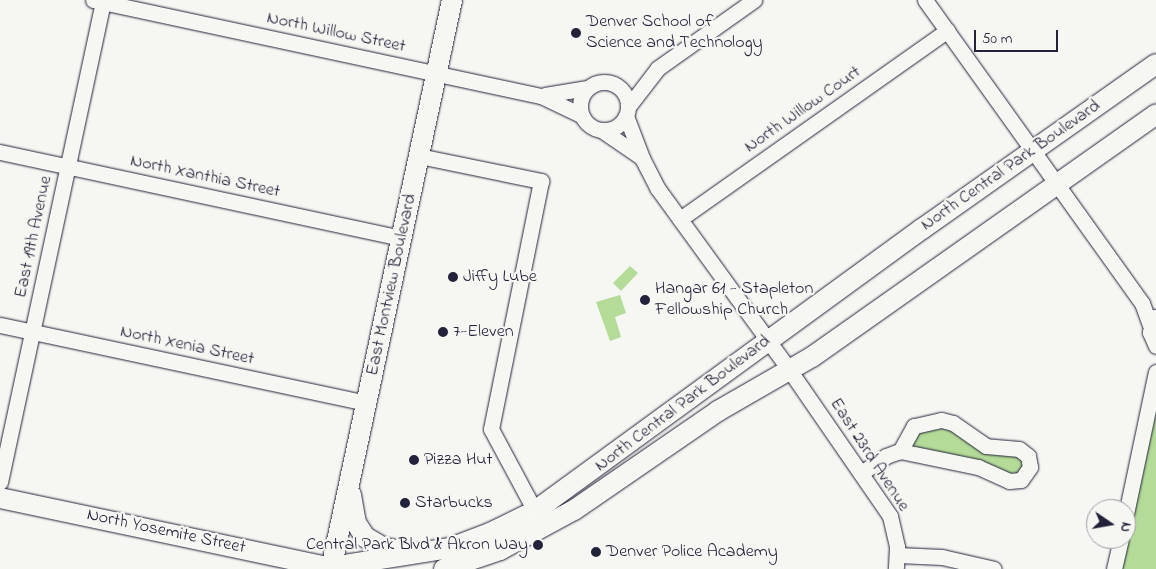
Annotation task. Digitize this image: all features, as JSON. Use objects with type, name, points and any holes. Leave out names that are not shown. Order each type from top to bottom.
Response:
[{"type":"main road","name":"East Montview Boulevard","points":[[333,568],[366,403],[452,0]]},
{"type":"main road","name":"North Central Park Boulevard","points":[[333,568],[431,552],[490,533],[535,511],[767,340],[1156,64]]},
{"type":"main road","name":"North Central Park Boulevard","points":[[444,569],[465,567],[515,543],[574,510],[718,411],[788,368],[812,357],[1156,114]]},
{"type":"main road","points":[[350,482],[354,516],[365,537],[392,550],[431,552]]},
{"type":"main road","name":"North Yosemite Street","points":[[0,498],[333,568]]},
{"type":"street","points":[[642,158],[603,131],[586,123],[581,115],[579,106],[587,88],[595,83],[614,84],[632,81],[658,68],[754,0]]},
{"type":"street","points":[[925,0],[1142,303],[1153,320],[1156,348]]},
{"type":"street","name":"North Willow Street","points":[[100,1],[541,96],[581,115]]},
{"type":"street","name":"East 19th Avenue","points":[[0,482],[68,166],[100,1]]},
{"type":"street","name":"North Willow Court","points":[[680,219],[947,31]]},
{"type":"street","points":[[603,131],[613,129],[658,68]]},
{"type":"street","points":[[614,84],[622,89],[627,112],[642,158]]},
{"type":"street","name":"North Willow Street","points":[[541,96],[587,88]]},
{"type":"street","name":"North Xanthia Street","points":[[0,152],[402,238]]},
{"type":"street","points":[[419,156],[541,182],[490,429],[535,511]]},
{"type":"street","name":"East 23rd Avenue","points":[[642,158],[680,219],[788,368],[890,516],[897,562]]},
{"type":"street","points":[[1126,281],[1156,303]]},
{"type":"street","name":"North Xenia Street","points":[[0,325],[366,403]]},
{"type":"street","points":[[1129,499],[1155,380]]},
{"type":"street","points":[[861,473],[886,456],[900,451],[978,467],[1009,481],[1021,480],[1030,467],[1024,452],[986,446],[953,423],[941,420],[914,426],[900,451]]},
{"type":"street","points":[[1114,569],[1119,549]]},
{"type":"street","points":[[897,562],[942,557],[994,569]]},
{"type":"green space","points":[[630,266],[638,273],[621,291],[613,283]]},
{"type":"green space","points":[[620,295],[626,313],[615,317],[621,337],[610,341],[596,302]]},
{"type":"green space","points":[[1156,412],[1156,569],[1122,569],[1126,549],[1136,549],[1136,504]]},
{"type":"green space","points":[[940,424],[1026,460],[1019,476],[908,447],[917,431]]},
{"type":"place","name":"Denver School of Science and Technology","points":[[576,33]]},
{"type":"place","name":"Jiffy Lube","points":[[453,277]]},
{"type":"place","name":"Hangar 61 - Stapleton Fellowship Church","points":[[645,300]]},
{"type":"place","name":"7-Eleven","points":[[443,332]]},
{"type":"place","name":"Pizza Hut","points":[[414,460]]},
{"type":"place","name":"Starbucks","points":[[405,503]]},
{"type":"place","name":"Central Park Blvd & Akron Way","points":[[538,545]]},
{"type":"place","name":"Denver Police Academy","points":[[596,552]]}]
